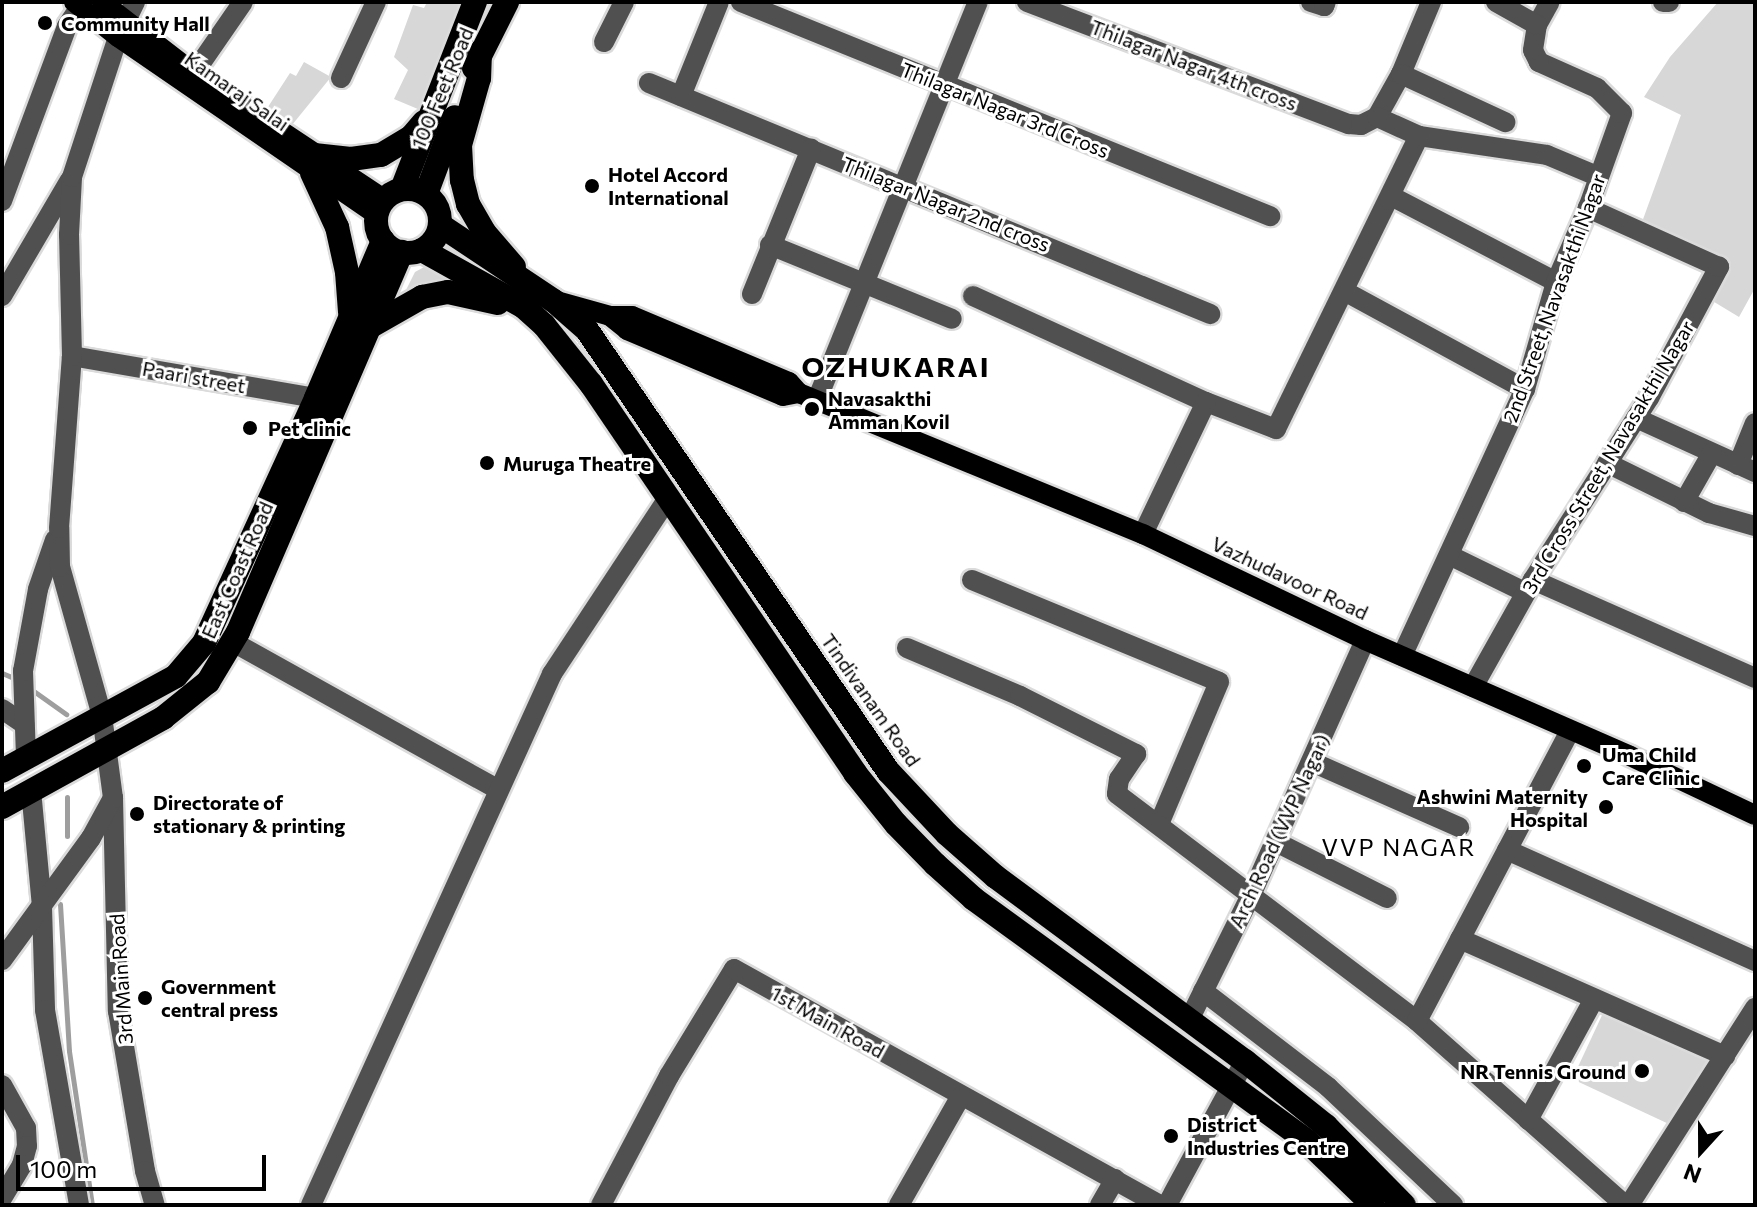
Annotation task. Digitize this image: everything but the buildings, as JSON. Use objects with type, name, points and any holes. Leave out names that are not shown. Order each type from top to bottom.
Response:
[{"type":"highway","name":"100 Feet Road","points":[[397,199],[475,2]]},
{"type":"highway","name":"100 Feet Road","points":[[397,199],[507,2]]},
{"type":"highway","points":[[480,52],[479,78],[460,145],[462,180],[468,204],[484,232],[523,282]]},
{"type":"highway","points":[[427,119],[411,137],[381,155],[313,164],[337,227],[360,322],[422,297],[448,292],[493,302],[544,325]]},
{"type":"highway","points":[[440,225],[437,208],[397,199],[402,248],[524,307],[544,325],[591,384],[797,691],[896,824],[974,899],[1308,1142],[1373,1205]]},
{"type":"highway","name":"Tindivanam Road","points":[[440,225],[554,301],[587,330],[888,771],[947,834],[996,877],[1245,1061],[1326,1126],[1404,1205]]},
{"type":"highway","name":"East Coast Road","points":[[2,771],[176,676],[204,643],[316,398],[402,248],[437,235],[440,225]]},
{"type":"highway","name":"East Coast Road","points":[[2,807],[186,703],[208,682],[233,642],[360,322]]},
{"type":"main road","name":"Kamaraj Salai","points":[[102,2],[122,30],[313,164],[397,199]]},
{"type":"main road","name":"Kamaraj Salai","points":[[77,4],[194,73],[313,164]]},
{"type":"main road","name":"Vazhudavoor Road","points":[[524,307],[554,301],[610,316],[627,330],[783,396],[808,397],[1143,534],[1365,640],[1755,815]]},
{"type":"street","points":[[2,296],[72,177],[122,30],[135,2]]},
{"type":"street","points":[[194,73],[243,2]]},
{"type":"street","points":[[341,78],[376,2]]},
{"type":"street","points":[[604,42],[624,2]]},
{"type":"street","points":[[681,96],[719,2]]},
{"type":"street","name":"Thilagar Nagar 3rd Cross","points":[[741,2],[1270,216]]},
{"type":"street","points":[[808,397],[863,282],[978,2]]},
{"type":"street","name":"Thilagar Nagar 4th cross","points":[[1027,2],[1349,124],[1369,121],[1419,136],[1547,155],[1597,176]]},
{"type":"street","points":[[1369,121],[1401,74],[1431,2]]},
{"type":"street","points":[[1496,2],[1537,25],[1550,2]]},
{"type":"street","points":[[2,201],[77,4]]},
{"type":"street","name":"2nd Street, Navasakthi Nagar","points":[[1402,656],[1525,389],[1556,282],[1588,208],[1622,113],[1597,88],[1534,57],[1537,25]]},
{"type":"street","points":[[1401,74],[1505,122]]},
{"type":"street","name":"Thilagar Nagar 2nd cross","points":[[649,83],[1210,314]]},
{"type":"street","points":[[973,296],[1206,402],[1276,429],[1346,292],[1419,136]]},
{"type":"street","points":[[752,294],[811,149]]},
{"type":"street","points":[[26,757],[22,683],[38,589],[59,528],[72,356],[69,235],[72,177]]},
{"type":"street","points":[[1391,196],[1556,282]]},
{"type":"street","name":"3rd Cross Street, Navasakthi Nagar","points":[[1473,687],[1529,586],[1685,335],[1719,267],[1588,208]]},
{"type":"street","points":[[770,245],[952,319]]},
{"type":"street","points":[[1346,292],[1525,389]]},
{"type":"street","name":"Paari street","points":[[72,356],[316,398]]},
{"type":"street","points":[[1143,534],[1206,402]]},
{"type":"street","points":[[1636,418],[1746,469],[1755,423]]},
{"type":"street","points":[[1684,502],[1712,453]]},
{"type":"street","points":[[1607,463],[1684,502],[1755,526]]},
{"type":"street","points":[[311,1205],[552,674],[668,498]]},
{"type":"street","name":"3rd Main Road","points":[[59,528],[60,567],[102,716],[113,798],[118,1011],[145,1171],[155,1205]]},
{"type":"street","points":[[1449,555],[1755,678]]},
{"type":"street","points":[[972,580],[1219,682],[1159,824]]},
{"type":"street","name":"Arch Road (VVP Nagar)","points":[[1189,1020],[1276,842],[1365,640]]},
{"type":"street","points":[[233,642],[499,790]]},
{"type":"street","points":[[907,648],[1020,696],[1136,754],[1119,779],[1117,794],[1252,893],[1417,1021],[1627,1205],[1755,1008]]},
{"type":"street","points":[[2,709],[24,724]]},
{"type":"street","points":[[2,727],[24,724]]},
{"type":"street","points":[[1417,1021],[1570,731]]},
{"type":"street","points":[[1312,762],[1459,827]]},
{"type":"street","points":[[31,790],[42,907],[45,1010],[79,1205]]},
{"type":"street","points":[[2,960],[91,838],[113,798]]},
{"type":"street","points":[[1276,842],[1387,898]]},
{"type":"street","points":[[1507,850],[1755,961]]},
{"type":"street","points":[[1460,939],[1725,1056]]},
{"type":"street","name":"1st Main Road","points":[[601,1205],[669,1076],[734,969],[1159,1205]]},
{"type":"street","points":[[1203,991],[1328,1087],[1453,1205]]},
{"type":"street","points":[[1528,1120],[1594,999]]},
{"type":"street","points":[[1167,1205],[1229,1083],[1245,1061]]},
{"type":"street","points":[[2,1085],[26,1128],[27,1146],[22,1165],[2,1198]]},
{"type":"street","points":[[899,1205],[961,1096]]},
{"type":"street","points":[[1100,1205],[1115,1179]]},
{"type":"shaded area","points":[[427,2],[468,2],[425,112],[394,99],[408,70],[394,57],[413,5],[424,8]]},
{"type":"shaded area","points":[[1718,2],[1755,2],[1755,288],[1739,317],[1696,291],[1715,256],[1642,222],[1681,115],[1644,97],[1670,57]]},
{"type":"shaded area","points":[[304,62],[331,77],[292,125],[266,110],[290,73],[296,76]]},
{"type":"shaded area","points":[[426,266],[459,283],[431,283],[405,292],[415,272]]},
{"type":"shaded area","name":"NR Tennis Ground","points":[[1604,1011],[1712,1061],[1680,1129],[1572,1079]]},
{"type":"waterway","points":[[2,673],[16,679]]},
{"type":"waterway","points":[[28,687],[66,714]]},
{"type":"waterway","points":[[67,797],[67,836]]},
{"type":"waterway","points":[[60,904],[69,1051],[92,1205]]},
{"type":"place","name":"Community Hall","points":[[45,23]]},
{"type":"place","name":"Hotel Accord International","points":[[592,186]]},
{"type":"place","name":"Navasakthi Amman Kovil","points":[[812,409]]},
{"type":"place","name":"Pet clinic","points":[[250,428]]},
{"type":"place","name":"Muruga Theatre","points":[[487,463]]},
{"type":"place","name":"Uma Child Care Clinic","points":[[1584,766]]},
{"type":"place","name":"Ashwini Maternity Hospital","points":[[1606,807]]},
{"type":"place","name":"Directorate of stationary & printing","points":[[137,814]]},
{"type":"place","name":"Government central press","points":[[145,998]]},
{"type":"place","name":"NR Tennis Ground","points":[[1642,1071]]},
{"type":"place","name":"District Industries Centre","points":[[1171,1136]]},
{"type":"district","name":"OZHUKARAI","points":[[896,366]]},
{"type":"district","name":"VVP NAGAR","points":[[1399,847]]}]
